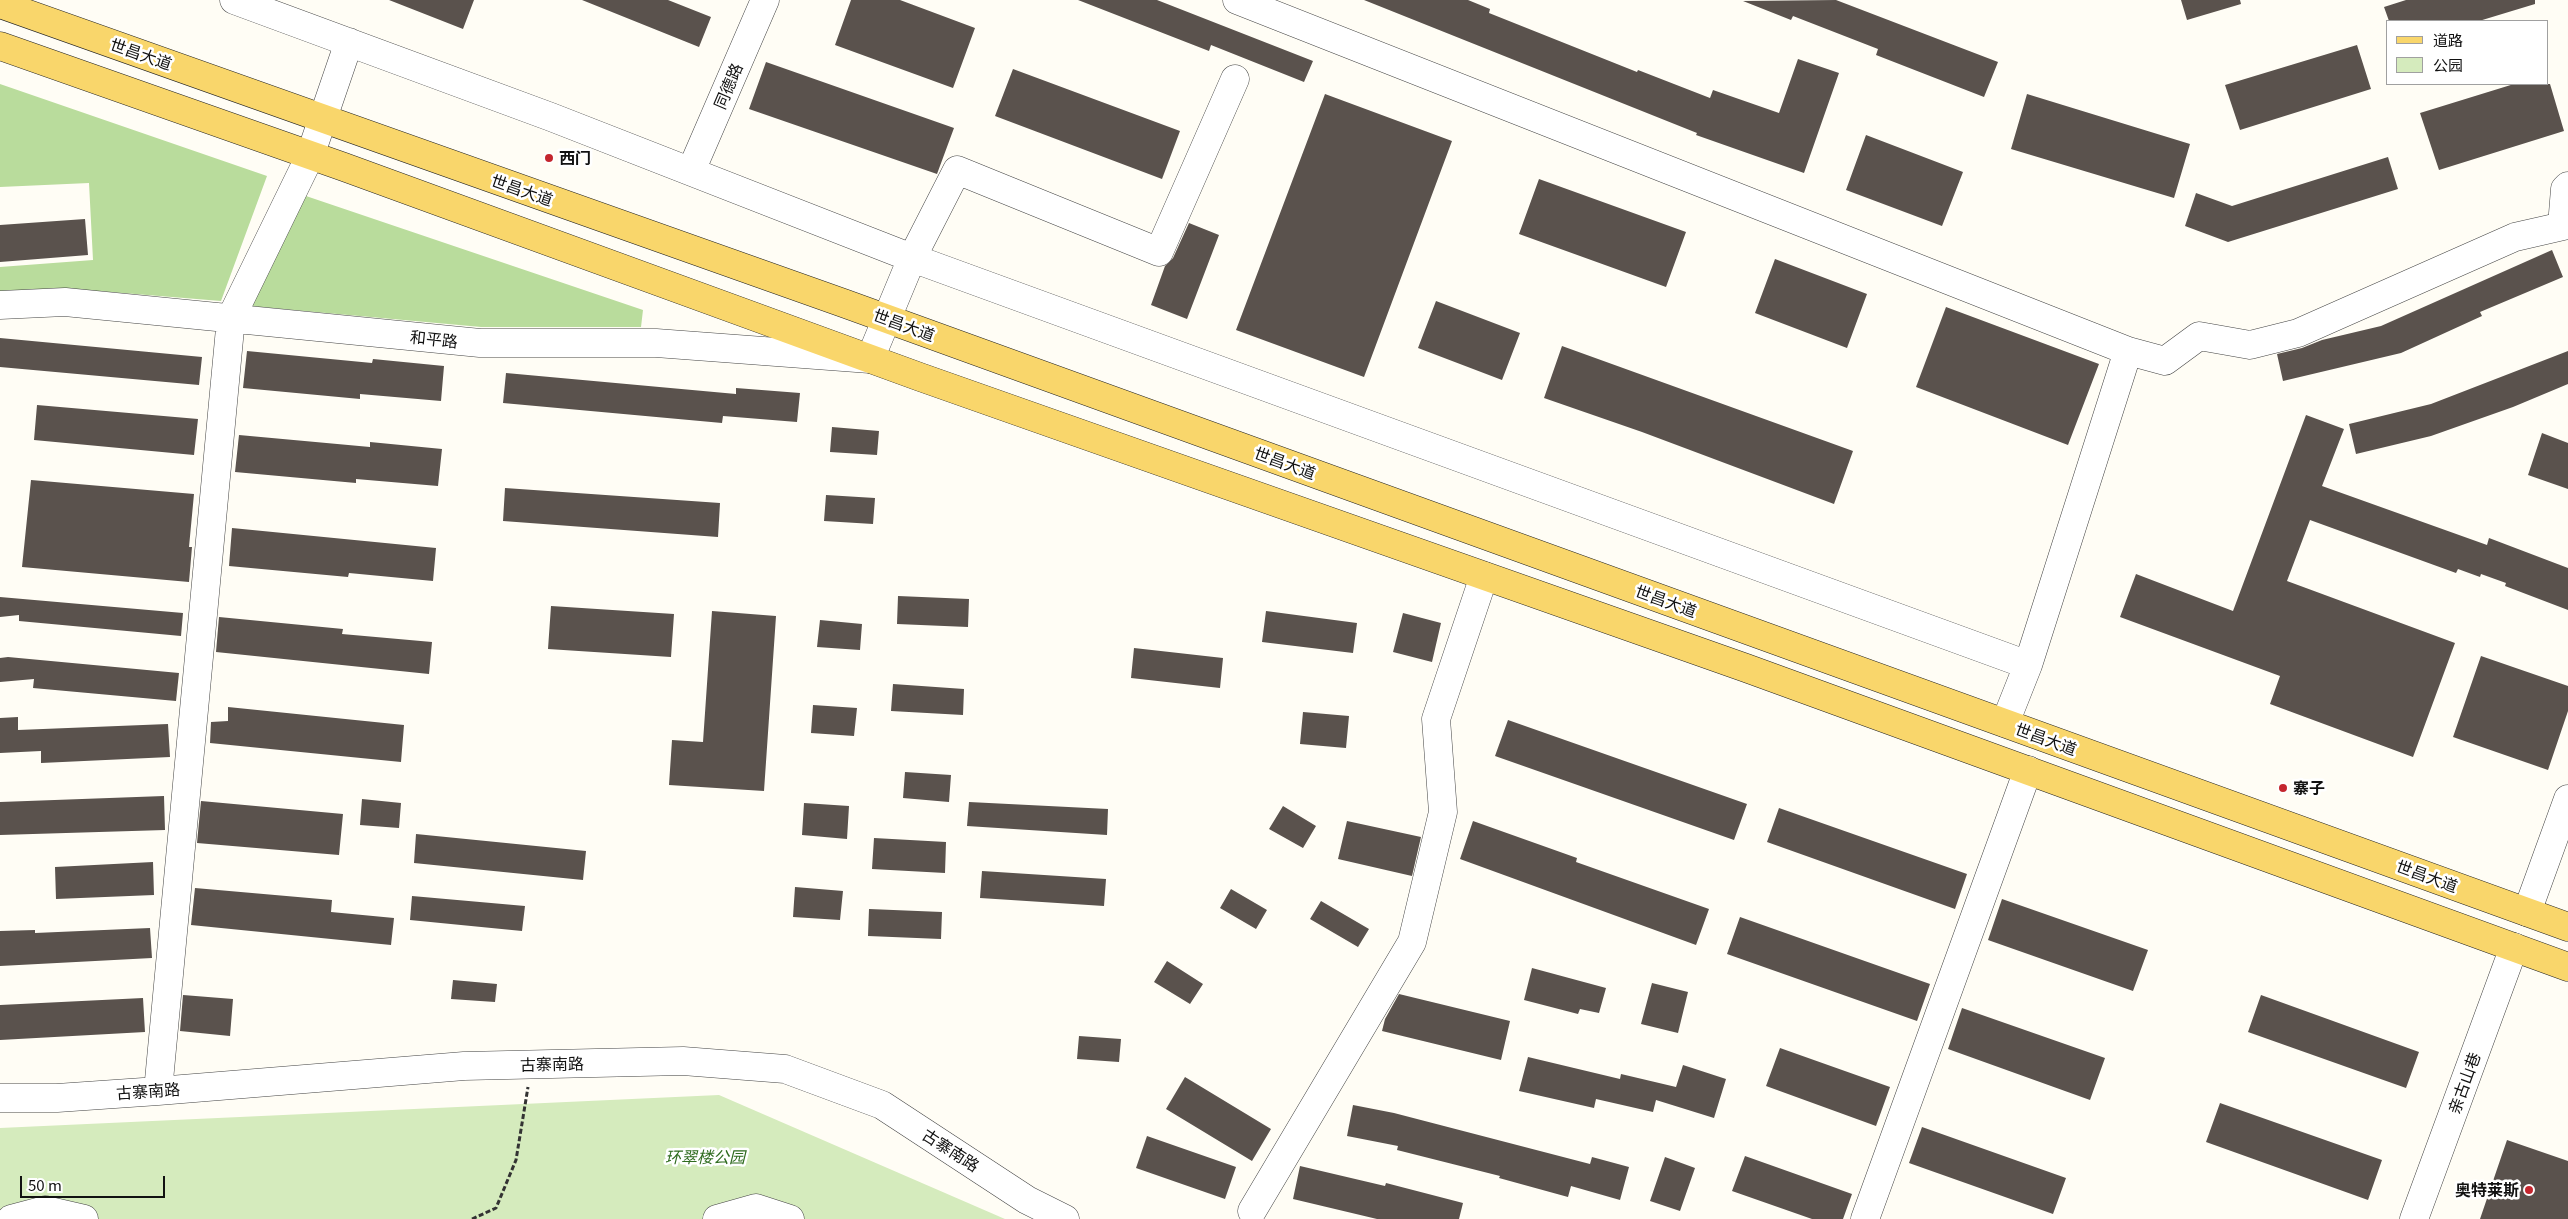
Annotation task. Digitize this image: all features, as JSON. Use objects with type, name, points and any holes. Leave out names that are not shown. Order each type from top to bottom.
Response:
[{"type":"main road","name":"世昌大道","points":[[0,4],[886,319],[2568,927]]},
{"type":"main road","points":[[0,46],[2028,770],[2568,967]]},
{"type":"street","points":[[234,0],[691,171],[912,258],[2028,665]]},
{"type":"street","name":"同德路","points":[[691,171],[765,0]]},
{"type":"street","points":[[1237,0],[2128,351],[2165,361],[2199,336],[2250,345],[2298,333],[2514,237],[2565,225],[2565,189],[2568,186]]},
{"type":"street","points":[[158,1091],[231,318],[310,156],[349,42]]},
{"type":"street","points":[[870,358],[912,258],[957,170],[1159,252],[1235,79]]},
{"type":"street","name":"和平路","points":[[0,305],[65,302],[480,343],[656,343],[870,358]]},
{"type":"street","points":[[2005,723],[2028,665],[2128,351]]},
{"type":"street","points":[[1252,1211],[1412,942],[1443,812],[1436,719],[1484,576]]},
{"type":"street","points":[[1865,1219],[2028,770]]},
{"type":"street","points":[[2527,912],[2568,799]]},
{"type":"street","name":"亲古山巷","points":[[2414,1219],[2514,947]]},
{"type":"street","name":"古寨南路","points":[[0,1098],[57,1098],[464,1066],[683,1061],[785,1069],[882,1105],[1027,1200],[1065,1219]]},
{"type":"street","points":[[717,1219],[756,1208],[790,1219]]},
{"type":"street","points":[[11,1219],[44,1210],[84,1219]]},
{"type":"path","points":[[472,1219],[496,1208],[516,1160],[532,1064]]},
{"type":"green space","points":[[0,84],[267,176],[221,301],[98,291],[0,295],[0,267],[93,260],[89,183],[0,187]]},
{"type":"green space","points":[[306,196],[643,310],[641,327],[481,327],[249,306]]},
{"type":"green space","name":"环翠楼公园","points":[[719,1095],[1005,1219],[0,1219],[0,1128]]},
{"type":"building","points":[[389,0],[474,0],[463,29]]},
{"type":"building","points":[[582,0],[668,0],[711,17],[699,47]]},
{"type":"building","points":[[851,0],[900,0],[975,28],[953,88],[835,45]]},
{"type":"building","points":[[1078,0],[1157,0],[1313,61],[1304,82],[1211,45],[1209,51]]},
{"type":"building","points":[[1364,0],[1468,0],[1490,9],[1489,13],[1637,72],[1638,70],[1710,98],[1713,90],[1779,113],[1798,59],[1839,73],[1804,173],[1696,135],[1697,133]]},
{"type":"building","points":[[1836,0],[1998,62],[1984,97],[1876,55],[1878,49],[1793,16],[1791,20],[1743,1]]},
{"type":"building","points":[[2181,0],[2240,0],[2241,4],[2187,20]]},
{"type":"building","points":[[2406,0],[2535,0],[2535,4],[2482,20],[2389,20],[2384,7]]},
{"type":"building","points":[[2357,45],[2371,89],[2240,130],[2225,85]]},
{"type":"building","points":[[766,62],[954,128],[937,174],[749,109]]},
{"type":"building","points":[[1013,69],[1180,131],[1162,179],[995,116]]},
{"type":"building","points":[[2550,84],[2564,131],[2439,170],[2420,113],[2511,85]]},
{"type":"building","points":[[1325,94],[1452,141],[1364,377],[1236,330]]},
{"type":"building","points":[[2027,94],[2190,144],[2174,198],[2011,149]]},
{"type":"building","points":[[1866,135],[1963,172],[1942,226],[1846,190]]},
{"type":"building","points":[[2388,157],[2398,189],[2228,242],[2185,226],[2196,193],[2232,206]]},
{"type":"building","points":[[1539,179],[1686,232],[1666,287],[1519,234]]},
{"type":"building","points":[[85,219],[88,255],[0,262],[0,225]]},
{"type":"building","points":[[1189,223],[1219,235],[1187,319],[1151,305],[1165,266],[1173,258]]},
{"type":"building","points":[[2552,250],[2563,277],[2480,312],[2482,316],[2401,353],[2283,381],[2277,354],[2302,348],[2322,340],[2381,326]]},
{"type":"building","points":[[1775,259],[1867,294],[1847,348],[1755,313]]},
{"type":"building","points":[[1436,301],[1520,333],[1502,380],[1418,348]]},
{"type":"building","points":[[1946,307],[2099,364],[2068,445],[1916,387]]},
{"type":"building","points":[[0,338],[202,357],[199,385],[0,367]]},
{"type":"building","points":[[1562,346],[1853,451],[1834,504],[1642,432],[1544,398]]},
{"type":"building","points":[[247,351],[372,363],[373,359],[444,366],[441,401],[360,394],[360,399],[243,388]]},
{"type":"building","points":[[2568,351],[2568,384],[2513,407],[2431,436],[2356,454],[2349,424],[2431,404]]},
{"type":"building","points":[[506,373],[736,394],[736,388],[800,393],[797,422],[723,416],[722,423],[503,403]]},
{"type":"building","points":[[37,405],[198,419],[194,455],[34,440]]},
{"type":"building","points":[[2306,415],[2344,429],[2322,486],[2487,545],[2489,538],[2568,568],[2568,610],[2505,586],[2506,583],[2481,574],[2480,577],[2458,569],[2456,573],[2310,520],[2287,581],[2455,643],[2413,757],[2270,704],[2280,676],[2120,617],[2136,574],[2233,611]]},
{"type":"building","points":[[832,427],[879,431],[877,455],[830,452]]},
{"type":"building","points":[[2542,433],[2568,443],[2568,489],[2528,475]]},
{"type":"building","points":[[239,435],[370,447],[370,442],[442,449],[438,486],[356,479],[356,483],[235,472]]},
{"type":"building","points":[[31,480],[194,494],[189,547],[192,547],[189,582],[22,567]]},
{"type":"building","points":[[505,488],[720,503],[718,537],[503,521]]},
{"type":"building","points":[[826,495],[875,498],[873,524],[824,521]]},
{"type":"building","points":[[232,528],[436,548],[433,581],[349,573],[348,577],[229,566]]},
{"type":"building","points":[[898,596],[969,599],[968,627],[897,624]]},
{"type":"building","points":[[0,597],[183,613],[181,636],[19,621],[19,615],[0,617]]},
{"type":"building","points":[[551,606],[674,614],[671,657],[548,649]]},
{"type":"building","points":[[712,611],[776,616],[764,791],[669,785],[672,740],[703,742]]},
{"type":"building","points":[[1266,611],[1357,623],[1353,653],[1262,642]]},
{"type":"building","points":[[1403,613],[1441,623],[1432,662],[1393,652]]},
{"type":"building","points":[[219,617],[343,629],[342,634],[432,642],[429,674],[216,652]]},
{"type":"building","points":[[820,620],[862,624],[860,650],[817,647]]},
{"type":"building","points":[[1134,648],[1223,658],[1220,688],[1131,678]]},
{"type":"building","points":[[2481,656],[2568,686],[2568,711],[2548,770],[2453,737]]},
{"type":"building","points":[[8,657],[179,673],[176,701],[33,688],[34,679],[0,682],[0,658]]},
{"type":"building","points":[[893,684],[964,689],[963,715],[891,711]]},
{"type":"building","points":[[813,705],[857,708],[854,736],[811,733]]},
{"type":"building","points":[[228,707],[404,725],[401,762],[210,743],[211,722],[228,721]]},
{"type":"building","points":[[1303,712],[1349,716],[1346,748],[1300,744]]},
{"type":"building","points":[[18,717],[18,730],[168,724],[170,757],[41,763],[41,751],[0,753],[0,718]]},
{"type":"building","points":[[1508,720],[1747,804],[1734,840],[1495,756]]},
{"type":"building","points":[[905,772],[951,775],[949,802],[903,798]]},
{"type":"building","points":[[164,796],[165,830],[0,835],[0,802]]},
{"type":"building","points":[[362,799],[401,803],[399,828],[360,825]]},
{"type":"building","points":[[201,801],[343,814],[339,855],[197,843]]},
{"type":"building","points":[[969,802],[1108,809],[1107,835],[967,826]]},
{"type":"building","points":[[804,803],[849,806],[847,839],[802,835]]},
{"type":"building","points":[[1283,806],[1316,826],[1303,848],[1269,829]]},
{"type":"building","points":[[1779,808],[1967,874],[1955,909],[1767,842]]},
{"type":"building","points":[[1347,821],[1421,837],[1412,876],[1338,859]]},
{"type":"building","points":[[1473,821],[1577,858],[1576,862],[1709,909],[1696,945],[1460,859]]},
{"type":"building","points":[[416,834],[586,851],[583,880],[414,863]]},
{"type":"building","points":[[874,838],[946,842],[945,873],[872,869]]},
{"type":"building","points":[[153,862],[154,895],[56,899],[55,867]]},
{"type":"building","points":[[982,871],[1106,879],[1104,906],[980,898]]},
{"type":"building","points":[[795,887],[843,891],[840,920],[793,917]]},
{"type":"building","points":[[195,888],[332,900],[331,912],[394,918],[391,945],[191,925]]},
{"type":"building","points":[[1231,889],[1267,910],[1256,929],[1220,908]]},
{"type":"building","points":[[412,896],[525,906],[522,931],[410,920]]},
{"type":"building","points":[[2002,899],[2148,950],[2133,991],[1988,940]]},
{"type":"building","points":[[1321,901],[1369,929],[1358,947],[1310,919]]},
{"type":"building","points":[[869,909],[942,912],[941,939],[868,936]]},
{"type":"building","points":[[1740,917],[1930,984],[1917,1021],[1727,954]]},
{"type":"building","points":[[150,928],[152,958],[0,966],[0,931],[35,930],[35,933]]},
{"type":"building","points":[[1167,961],[1203,984],[1190,1004],[1154,982]]},
{"type":"building","points":[[1532,968],[1606,988],[1599,1013],[1580,1009],[1578,1014],[1524,1000]]},
{"type":"building","points":[[453,980],[497,984],[495,1002],[451,999]]},
{"type":"building","points":[[1652,983],[1688,992],[1678,1033],[1641,1024]]},
{"type":"building","points":[[1399,994],[1510,1021],[1501,1060],[1382,1031],[1385,1019]]},
{"type":"building","points":[[183,995],[233,999],[230,1036],[180,1031]]},
{"type":"building","points":[[2261,995],[2419,1052],[2406,1088],[2248,1032]]},
{"type":"building","points":[[143,998],[145,1032],[0,1040],[0,1005]]},
{"type":"building","points":[[1962,1008],[2105,1058],[2090,1100],[1948,1049]]},
{"type":"building","points":[[1079,1036],[1121,1039],[1119,1062],[1077,1059]]},
{"type":"building","points":[[1780,1048],[1890,1087],[1876,1126],[1766,1086]]},
{"type":"building","points":[[1528,1057],[1620,1079],[1621,1074],[1676,1087],[1683,1065],[1726,1079],[1714,1118],[1656,1100],[1653,1112],[1596,1099],[1594,1108],[1519,1091]]},
{"type":"building","points":[[1185,1077],[1271,1129],[1252,1161],[1166,1109]]},
{"type":"building","points":[[2220,1103],[2382,1160],[2368,1200],[2206,1142]]},
{"type":"building","points":[[1353,1105],[1394,1113],[1590,1164],[1592,1157],[1629,1167],[1620,1200],[1571,1186],[1568,1197],[1499,1178],[1500,1176],[1397,1150],[1398,1146],[1347,1136]]},
{"type":"building","points":[[1922,1127],[2066,1178],[2053,1214],[1909,1163]]},
{"type":"building","points":[[1147,1136],[1236,1167],[1225,1199],[1136,1168]]},
{"type":"building","name":"奥特莱斯","points":[[2507,1140],[2568,1161],[2568,1219],[2480,1219]]},
{"type":"building","points":[[1745,1156],[1852,1194],[1843,1219],[1812,1219],[1732,1191]]},
{"type":"building","points":[[1665,1157],[1695,1168],[1680,1211],[1650,1201]]},
{"type":"building","points":[[1300,1166],[1385,1186],[1386,1183],[1463,1203],[1459,1219],[1377,1219],[1293,1199]]},
{"type":"place","name":"西门","points":[[549,158]]},
{"type":"place","name":"寨子","points":[[2283,788]]},
{"type":"place","name":"奥特莱斯","points":[[2529,1190]]}]
